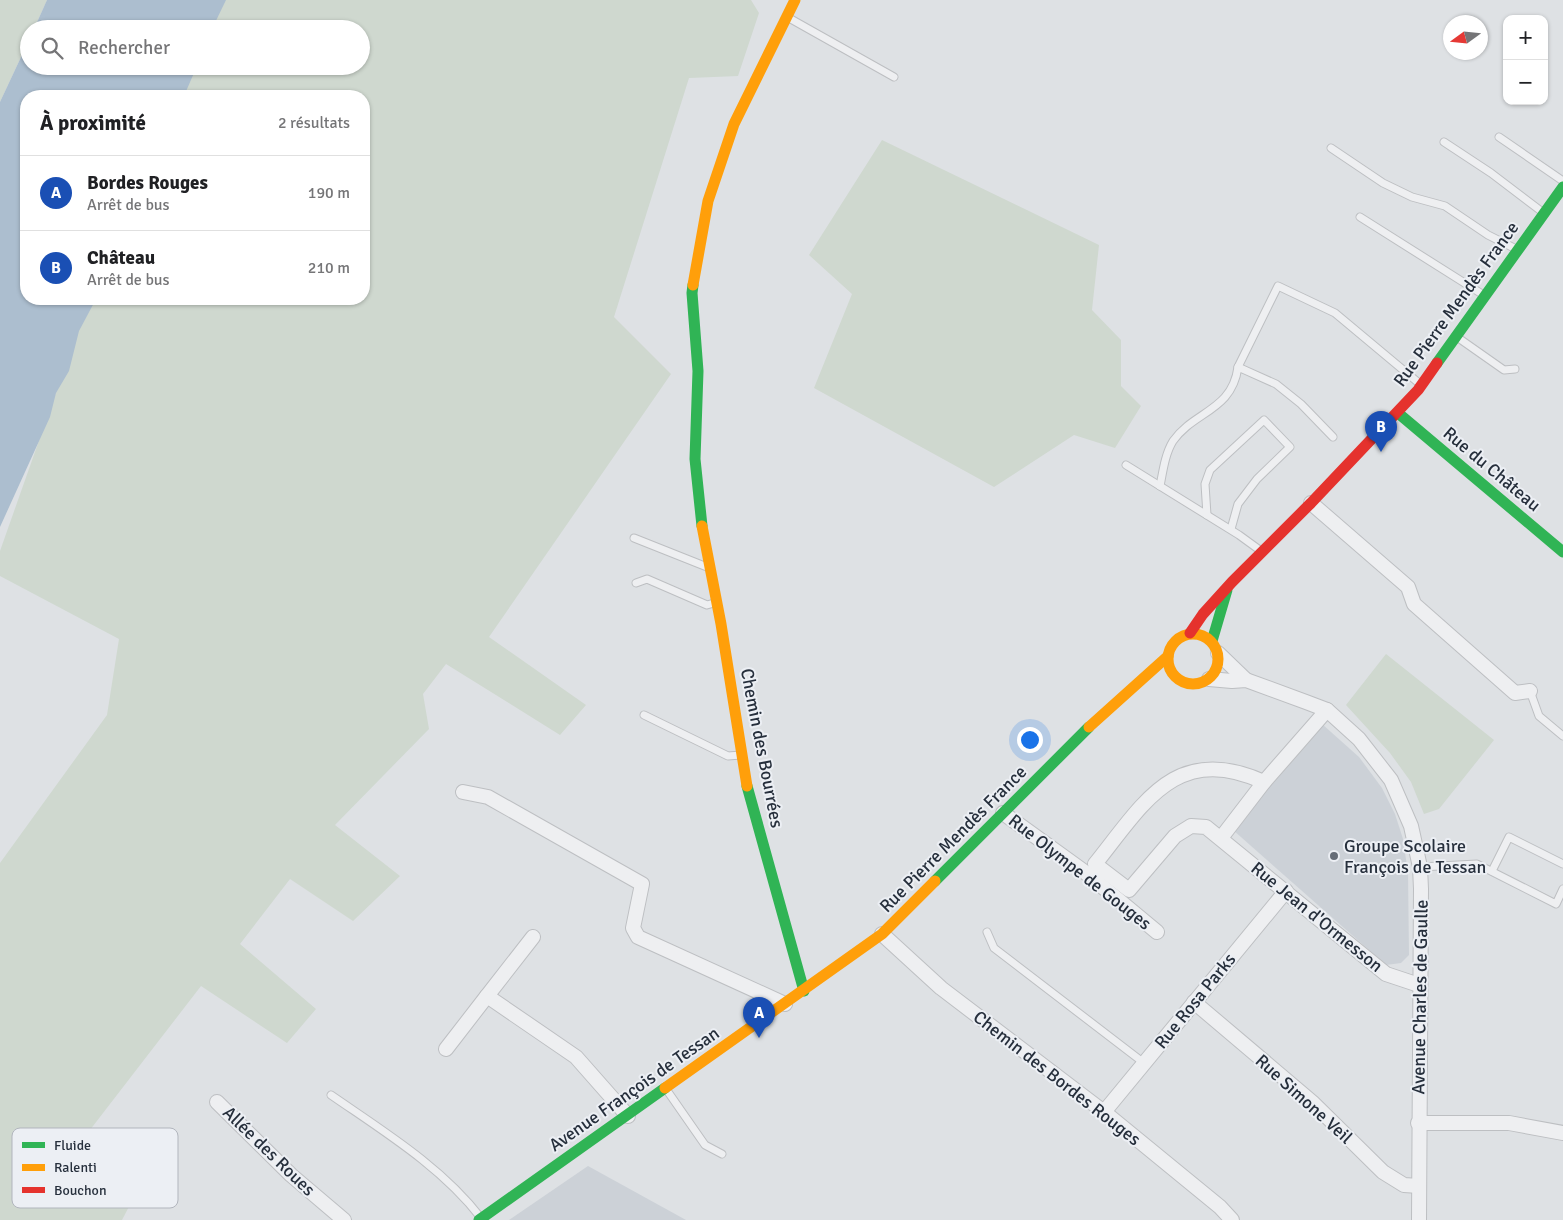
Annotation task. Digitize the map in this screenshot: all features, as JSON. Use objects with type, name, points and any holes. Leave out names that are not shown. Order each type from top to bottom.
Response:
[{"type":"street","name":"Chemin des Bourrées","points":[[795,0],[734,124],[708,200],[692,293],[698,371],[695,459],[699,512],[749,797],[804,991]]},
{"type":"street","name":"Rue Pierre Mendès France","points":[[1190,633],[1203,614],[1227,588],[1398,412],[1421,385],[1486,296],[1543,212],[1561,193]]},
{"type":"street","name":"Rue du Château","points":[[1398,412],[1563,552]]},
{"type":"street","points":[[1311,503],[1408,587],[1414,604],[1516,693],[1530,691]]},
{"type":"street","name":"Rue Pierre Mendès France","points":[[1215,647],[1227,588]]},
{"type":"street","points":[[1190,633],[1205,636],[1215,647],[1217,668],[1209,679],[1197,684],[1178,679],[1170,669],[1168,656],[1175,641],[1190,633]]},
{"type":"street","name":"Avenue Charles de Gaulle","points":[[1215,647],[1246,680]]},
{"type":"street","name":"Rue Pierre Mendès France","points":[[882,934],[1112,704],[1168,656]]},
{"type":"street","name":"Rue Pierre Mendès France","points":[[1112,704],[1159,684],[1178,679]]},
{"type":"street","name":"Avenue Charles de Gaulle","points":[[1209,679],[1246,680],[1326,710],[1359,739],[1391,780],[1411,826],[1420,867],[1419,1220]]},
{"type":"street","points":[[1221,838],[1264,782],[1326,710]]},
{"type":"street","name":"Rue Olympe de Gouges","points":[[1191,826],[1175,836],[1128,890],[1095,864],[1144,802],[1179,775],[1205,769],[1238,771],[1264,782]]},
{"type":"street","points":[[463,792],[488,797],[642,884],[632,928],[638,937],[785,1004]]},
{"type":"street","name":"Rue Olympe de Gouges","points":[[1003,813],[1086,873],[1157,932]]},
{"type":"street","name":"Rue Jean d'Ormesson","points":[[1191,826],[1206,827],[1221,838],[1286,891],[1308,912],[1386,974],[1419,985]]},
{"type":"street","name":"Rue Rosa Parks","points":[[1104,1112],[1286,891]]},
{"type":"street","name":"Avenue François de Tessan","points":[[487,1217],[628,1116],[665,1087],[804,991],[882,934]]},
{"type":"street","name":"Chemin des Bordes Rouges","points":[[882,934],[941,988],[1104,1112],[1220,1207],[1232,1220]]},
{"type":"street","points":[[446,1049],[533,937]]},
{"type":"street","points":[[487,996],[576,1057],[628,1116]]},
{"type":"street","name":"Rue Simone Veil","points":[[1194,1002],[1312,1102],[1383,1172],[1404,1185],[1419,1186]]},
{"type":"street","name":"Allée des Roues","points":[[217,1102],[291,1175],[344,1220]]},
{"type":"street","points":[[1418,1123],[1510,1123],[1563,1133]]},
{"type":"lane","points":[[787,16],[894,77]]},
{"type":"lane","points":[[1499,137],[1563,181]]},
{"type":"lane","points":[[1444,142],[1543,212]]},
{"type":"lane","points":[[1331,148],[1383,183],[1412,197],[1445,206],[1517,250]]},
{"type":"lane","points":[[1360,217],[1486,296]]},
{"type":"lane","points":[[1160,486],[1168,450],[1174,439],[1228,395],[1236,382],[1238,367],[1278,286],[1336,313],[1421,385]]},
{"type":"lane","points":[[1457,336],[1504,370],[1515,369]]},
{"type":"lane","points":[[1238,367],[1276,384],[1301,404],[1333,437]]},
{"type":"lane","points":[[1207,515],[1205,484],[1210,470],[1264,420],[1290,448],[1257,479],[1238,504],[1231,529]]},
{"type":"lane","points":[[1126,465],[1231,529],[1262,552]]},
{"type":"lane","points":[[634,538],[709,568]]},
{"type":"lane","points":[[636,583],[647,579],[707,605],[716,603]]},
{"type":"lane","points":[[1530,691],[1539,716],[1563,736]]},
{"type":"lane","points":[[644,715],[728,756],[742,755]]},
{"type":"lane","points":[[1492,871],[1509,837],[1563,864]]},
{"type":"lane","points":[[1420,867],[1477,864],[1556,904],[1563,889]]},
{"type":"lane","points":[[987,932],[994,948],[1144,1063]]},
{"type":"lane","points":[[665,1087],[705,1145],[722,1154]]},
{"type":"lane","points":[[331,1095],[408,1148],[487,1217]]},
{"type":"shaded area","points":[[0,0],[47,0],[38,20],[20,20],[20,59],[0,102]]},
{"type":"shaded area","points":[[214,0],[751,0],[759,13],[738,76],[689,78],[614,317],[671,374],[489,637],[586,705],[560,735],[446,664],[423,694],[429,729],[335,825],[400,876],[353,921],[290,879],[240,944],[316,1009],[287,1043],[201,986],[91,1128],[12,1128],[12,1208],[128,1208],[122,1220],[0,1220],[0,863],[107,715],[119,639],[0,576],[0,551],[87,305],[370,305],[370,90],[178,90],[184,75],[370,75],[370,20],[206,20]]},
{"type":"shaded area","points":[[882,140],[1099,245],[1092,310],[1121,340],[1121,386],[1141,406],[1115,448],[1074,435],[994,487],[814,388],[852,294],[809,255]]},
{"type":"shaded area","points":[[1386,654],[1494,740],[1439,809],[1424,814],[1411,782],[1390,753],[1346,705]]},
{"type":"shaded area","name":"Groupe Scolaire François de Tessan","points":[[1322,724],[1359,757],[1382,788],[1395,814],[1403,839],[1408,873],[1409,955],[1401,963],[1386,965],[1233,830]]},
{"type":"shaded area","points":[[588,1166],[686,1220],[509,1220]]},
{"type":"water","points":[[47,0],[226,0],[216,20],[38,20]]},
{"type":"water","points":[[20,59],[20,75],[193,75],[187,90],[20,90],[20,305],[93,305],[79,331],[69,371],[56,393],[50,417],[0,527],[0,102]]},
{"type":"traffic: fast","points":[[1437,363],[1563,187]]},
{"type":"traffic: fast","points":[[693,285],[698,371],[695,459],[702,526]]},
{"type":"traffic: fast","points":[[1398,413],[1563,552]]},
{"type":"traffic: fast","points":[[1212,641],[1227,590]]},
{"type":"traffic: fast","points":[[935,881],[1089,727]]},
{"type":"traffic: fast","points":[[747,786],[804,991]]},
{"type":"traffic: fast","points":[[479,1220],[665,1088]]},
{"type":"traffic: slow","points":[[693,285],[708,201],[734,124],[795,0]]},
{"type":"traffic: slow","points":[[702,526],[721,624],[747,786]]},
{"type":"traffic: slow","points":[[1188,634],[1198,634],[1211,641],[1218,654],[1218,659],[1218,664],[1211,677],[1198,684],[1188,684],[1179,680],[1172,673],[1168,664],[1168,654],[1172,645],[1179,638],[1188,634]]},
{"type":"traffic: slow","points":[[1089,727],[1168,656]]},
{"type":"traffic: slow","points":[[665,1088],[882,934],[935,881]]},
{"type":"traffic: jam","points":[[1190,633],[1203,614],[1232,582],[1311,503],[1418,390],[1437,363]]},
{"type":"place","name":"Château","points":[[1381,452]]},
{"type":"place","name":"Groupe Scolaire François de Tessan","points":[[1334,856]]},
{"type":"place","name":"Bordes Rouges","points":[[759,1038]]}]
